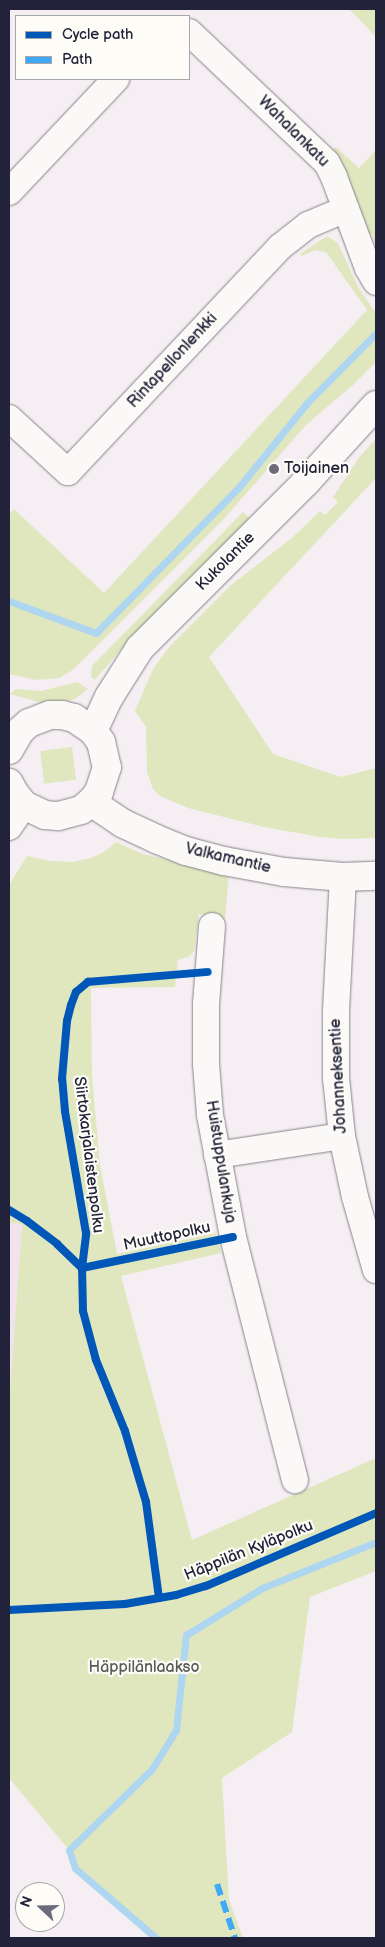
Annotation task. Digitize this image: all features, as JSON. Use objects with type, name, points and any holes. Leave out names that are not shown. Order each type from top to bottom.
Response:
[{"type":"street","name":"Wahalankatu","points":[[190,33],[326,163],[334,177],[368,268],[376,282]]},
{"type":"street","points":[[9,192],[115,80]]},
{"type":"street","name":"Rintapellonlenkki","points":[[9,418],[68,472],[280,247],[308,225],[346,209]]},
{"type":"street","name":"Kukolantie","points":[[93,731],[108,697],[140,648],[306,482],[376,405]]},
{"type":"street","points":[[9,782],[15,794],[24,805],[46,815],[58,816],[81,810],[91,802],[102,786],[107,767],[101,742],[93,731],[79,721],[62,715],[39,718],[12,734]]},
{"type":"street","name":"Valkamantie","points":[[91,802],[122,823],[186,851],[224,861],[284,872],[343,878],[376,876]]},
{"type":"street","points":[[9,827],[24,805]]},
{"type":"street","name":"Johanneksentie","points":[[343,878],[336,1011],[336,1078],[342,1136],[355,1198],[376,1270]]},
{"type":"street","name":"Huistuppulankuja","points":[[212,926],[206,1004],[206,1064],[210,1115],[232,1237],[295,1480]]},
{"type":"street","points":[[217,1155],[342,1136]]},
{"type":"shaded area","points":[[9,1223],[22,1224],[9,1404]]},
{"type":"green space","points":[[349,9],[376,9],[376,37]]},
{"type":"green space","points":[[336,147],[359,168],[376,150],[376,249],[372,234],[366,233],[330,151]]},
{"type":"green space","points":[[327,236],[338,243],[358,287],[376,313],[376,362],[353,385],[306,425],[222,521],[73,670],[59,678],[36,680],[9,674],[9,515],[14,509],[104,593],[367,310],[326,252],[315,250],[302,256],[300,254]]},
{"type":"green space","points":[[376,439],[376,478],[209,657],[273,754],[341,777],[376,768],[376,838],[342,839],[320,837],[264,827],[188,808],[160,796],[153,789],[147,772],[146,727],[135,711],[153,669],[169,647],[231,585],[293,537],[320,511],[325,515],[338,502],[333,497],[360,456]]},
{"type":"green space","points":[[243,512],[251,519],[245,527],[123,647],[95,680],[91,677],[92,666]]},
{"type":"green space","points":[[77,682],[88,689],[75,699],[62,703],[42,703],[10,694],[16,689],[41,691]]},
{"type":"green space","points":[[72,747],[76,780],[44,784],[40,751]]},
{"type":"green space","name":"Häppilänlaakso","points":[[116,842],[143,854],[229,874],[225,919],[199,914],[194,951],[190,956],[178,960],[175,987],[91,988],[92,1077],[100,1165],[117,1254],[216,1233],[221,1253],[121,1276],[192,1540],[376,1458],[376,1571],[310,1597],[292,1732],[222,1778],[229,1900],[243,1938],[156,1938],[75,1868],[69,1850],[9,1778],[9,1404],[22,1224],[9,1223],[9,885],[27,856],[50,861],[72,862],[91,858],[104,852]]},
{"type":"waterway","points":[[9,601],[96,633],[239,487],[307,403],[376,333]]},
{"type":"waterway","points":[[156,1938],[75,1868],[69,1850],[152,1769],[176,1730],[186,1635],[262,1588],[376,1542]]},
{"type":"marked path","points":[[217,1884],[235,1938]]},
{"type":"cycle path","name":"Siirtokarjalaistenpolku","points":[[159,1598],[146,1502],[125,1431],[96,1360],[83,1311],[82,1268],[86,1233],[65,1111],[62,1079],[67,1021],[71,1005],[76,992],[88,982],[208,972]]},
{"type":"cycle path","name":"Muuttopolku","points":[[9,1210],[57,1244],[82,1268],[233,1237]]},
{"type":"cycle path","name":"Häppilän Kyläpolku","points":[[9,1610],[125,1604],[176,1595],[206,1586],[376,1513]]},
{"type":"place","name":"Toijainen","points":[[274,469]]}]
